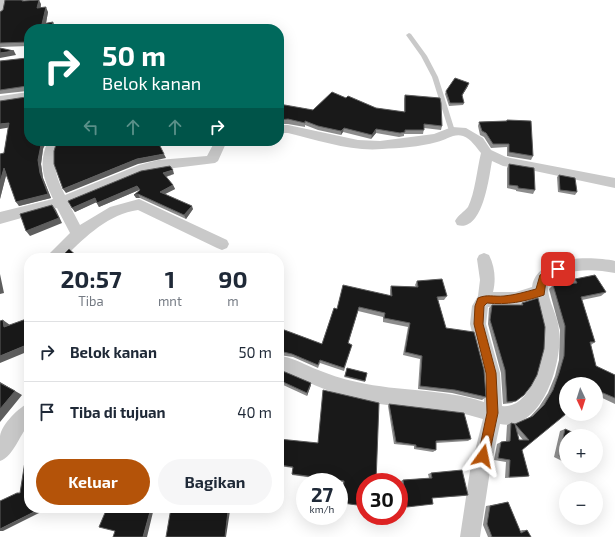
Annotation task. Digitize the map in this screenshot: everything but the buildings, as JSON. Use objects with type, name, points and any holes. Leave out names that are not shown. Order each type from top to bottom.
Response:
[{"type":"street","points":[[0,13],[2,0]]},
{"type":"street","points":[[0,100],[24,97]]},
{"type":"street","points":[[284,129],[358,144],[380,145],[436,138],[452,131],[466,132],[479,141],[487,153],[495,159],[615,183]]},
{"type":"street","points":[[52,146],[48,162],[61,202],[78,234]]},
{"type":"street","points":[[0,218],[20,214],[61,202],[139,170],[158,165],[210,160],[213,158],[218,146]]},
{"type":"street","points":[[462,221],[472,212],[477,201],[487,153]]},
{"type":"street","points":[[59,253],[78,234],[106,216],[128,206],[139,204],[222,244]]},
{"type":"street","points":[[484,259],[488,280],[485,293],[486,299]]},
{"type":"street","points":[[284,364],[336,386],[366,393],[462,404],[493,413],[513,416],[523,412],[536,396],[551,346],[550,322],[540,292],[540,285],[543,278],[558,269],[597,264],[615,267]]},
{"type":"street","points":[[470,537],[480,471],[493,413],[491,373],[478,324],[480,306],[482,301],[486,299],[501,301],[516,299],[540,292]]},
{"type":"street","points":[[0,452],[16,425],[24,417]]},
{"type":"lane","points":[[409,35],[424,56],[435,77],[452,131]]},
{"type":"route","points":[[483,456],[493,413],[491,373],[478,324],[482,301],[486,299],[501,301],[516,299],[540,292],[540,285],[543,278],[558,269]]}]
